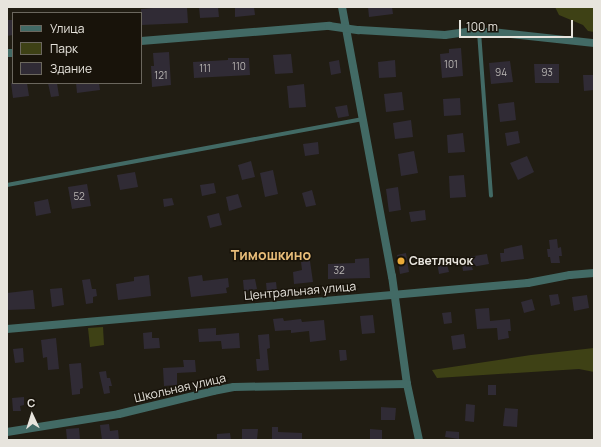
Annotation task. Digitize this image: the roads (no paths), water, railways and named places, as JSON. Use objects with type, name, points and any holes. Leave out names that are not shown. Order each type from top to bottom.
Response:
[{"type":"street","points":[[342,7],[396,295],[407,384],[420,440]]},
{"type":"street","points":[[142,41],[329,26],[359,30],[445,34],[478,31],[594,43]]},
{"type":"street","name":"Центральная улица","points":[[7,329],[528,283],[570,275],[594,273]]},
{"type":"street","name":"Школьная улица","points":[[7,432],[119,414],[234,387],[407,384]]},
{"type":"lane","points":[[478,31],[491,196]]},
{"type":"lane","points":[[7,185],[363,119]]},
{"type":"place","name":"Светлячок","points":[[401,261]]},
{"type":"district","name":"Тимошкино","points":[[271,255]]}]
